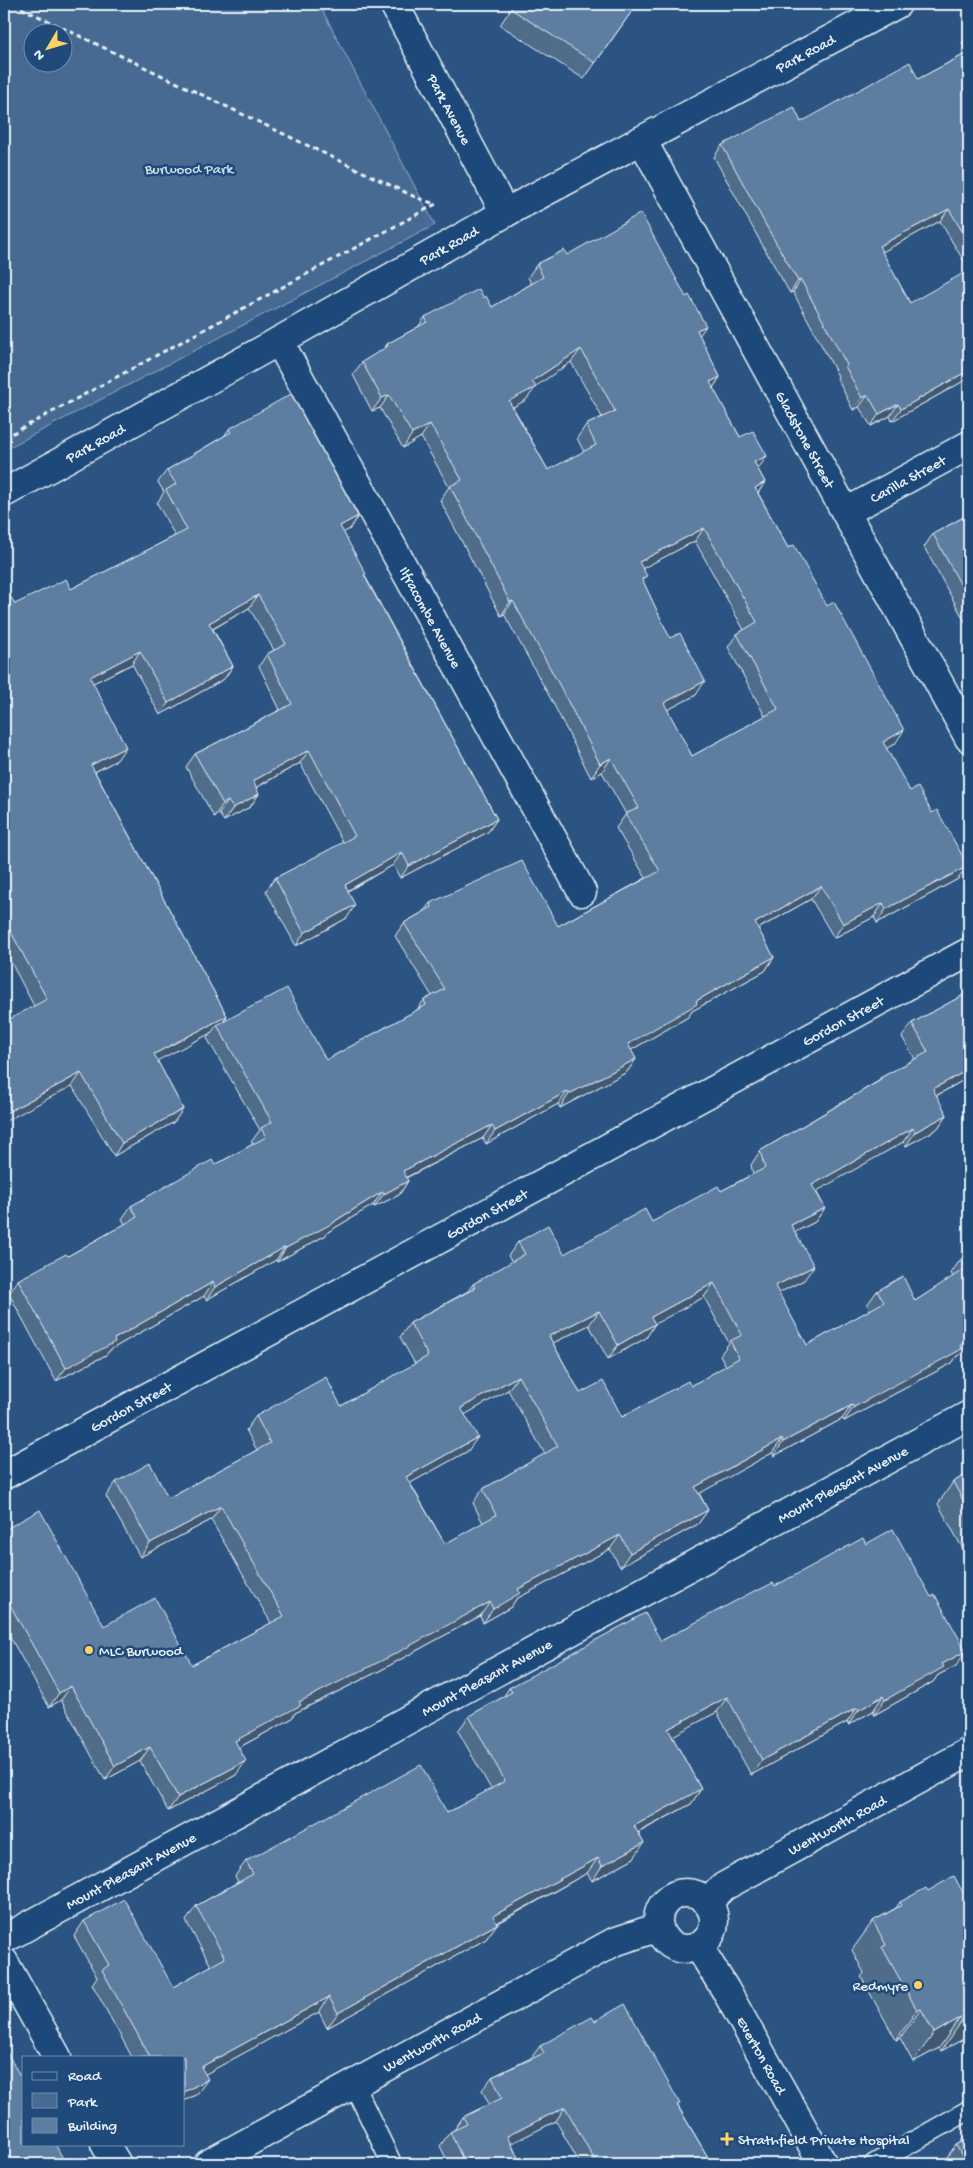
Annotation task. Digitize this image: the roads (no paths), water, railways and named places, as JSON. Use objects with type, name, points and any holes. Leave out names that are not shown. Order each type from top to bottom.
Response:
[{"type":"street","name":"Park Avenue","points":[[394,4],[505,213]]},
{"type":"street","name":"Park Road","points":[[4,493],[505,213],[894,4]]},
{"type":"street","name":"Gladstone Street","points":[[642,140],[969,738]]},
{"type":"street","name":"Ilfracombe Avenue","points":[[279,341],[582,892]]},
{"type":"street","name":"Carilla Street","points":[[846,512],[969,445]]},
{"type":"street","name":"Gordon Street","points":[[4,1475],[969,952]]},
{"type":"street","name":"Mount Pleasant Avenue","points":[[4,1940],[969,1415]]},
{"type":"street","name":"Wentworth Road","points":[[708,1902],[723,1887],[969,1752]]},
{"type":"street","points":[[682,1892],[701,1896],[713,1910],[714,1927],[712,1935],[699,1947],[691,1949],[674,1947],[667,1942],[659,1927],[660,1909],[666,1901],[682,1892]]},
{"type":"street","name":"Wentworth Road","points":[[208,2164],[614,1942],[659,1927]]},
{"type":"street","name":"Everton Road","points":[[699,1947],[823,2164]]},
{"type":"street","points":[[4,1962],[55,2056]]},
{"type":"street","points":[[107,2146],[117,2164]]},
{"type":"lane","points":[[354,2085],[392,2164]]},
{"type":"lane","points":[[874,2164],[969,2110]]},
{"type":"place","name":"MLC Burwood","points":[[89,1650]]},
{"type":"place","name":"Redmyre","points":[[918,1985]]},
{"type":"place","name":"Strathfield Private Hospital","points":[[727,2139]]},
{"type":"park label","name":"Burwood Park","points":[[189,168]]}]
